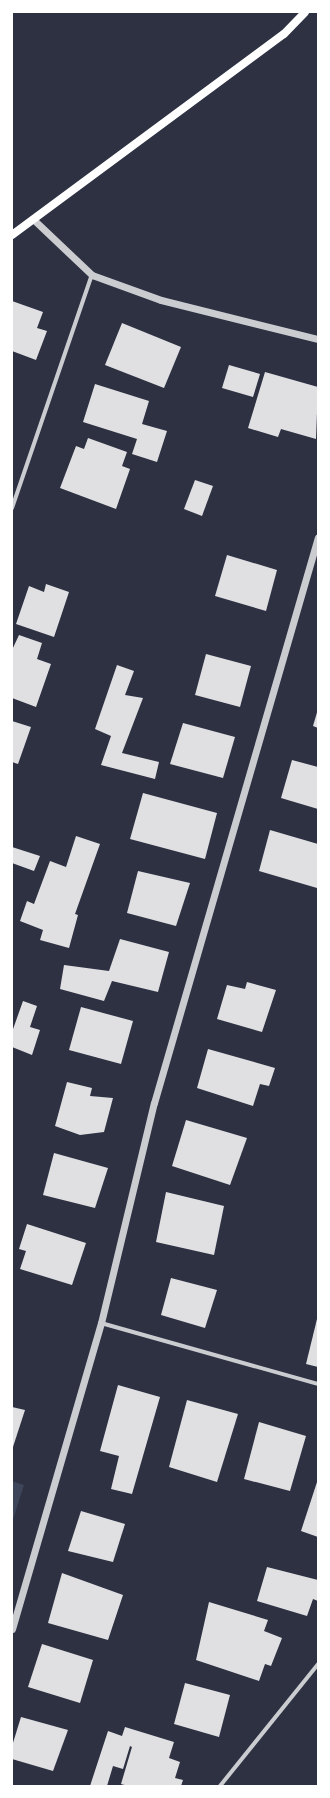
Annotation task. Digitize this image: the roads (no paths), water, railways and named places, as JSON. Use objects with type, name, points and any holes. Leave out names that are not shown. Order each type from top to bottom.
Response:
[{"type":"main road","points":[[12,235],[284,34],[305,12]]},
{"type":"street","points":[[34,220],[92,275],[162,300],[318,339]]},
{"type":"street","points":[[12,508],[92,275]]},
{"type":"street","points":[[12,1629],[101,1323],[154,1103],[318,537]]},
{"type":"street","points":[[101,1323],[318,1384]]},
{"type":"street","points":[[220,1786],[318,1664]]}]
